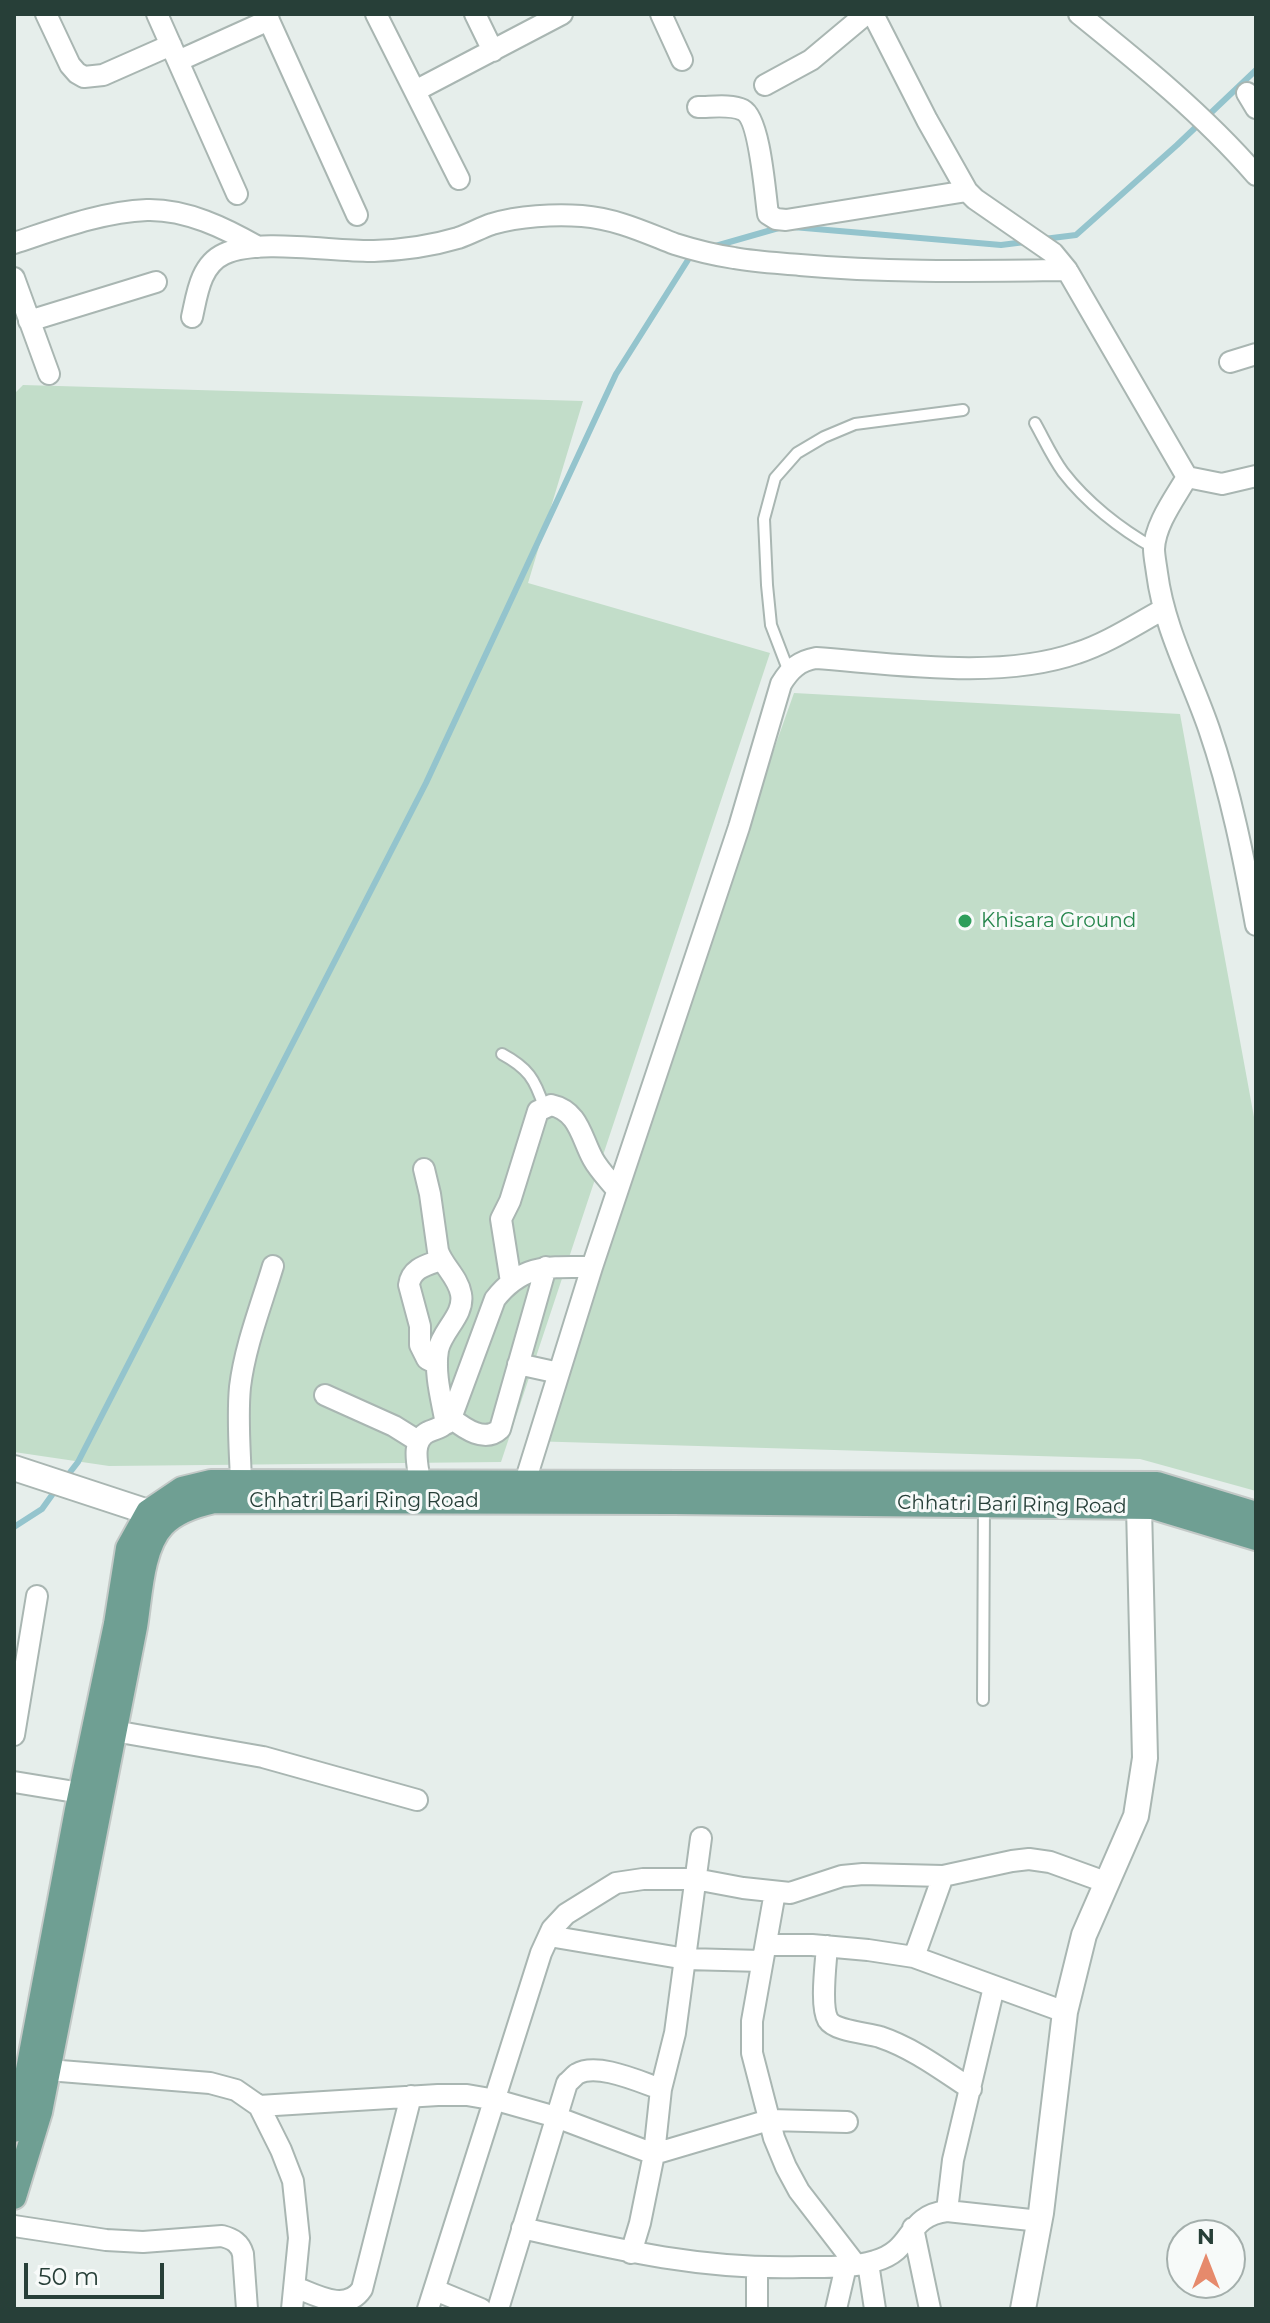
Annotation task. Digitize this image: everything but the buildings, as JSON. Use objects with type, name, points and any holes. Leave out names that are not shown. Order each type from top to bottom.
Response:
[{"type":"main road","name":"Chhatri Bari Ring Road","points":[[14,2130],[116,1624],[128,1548],[148,1512],[182,1489],[211,1482],[1157,1484],[1256,1514]]},
{"type":"main road","name":"Chhatri Bari Ring Road","points":[[14,2197],[40,2112],[147,1554],[163,1525],[190,1507],[214,1501],[1153,1507],[1256,1538]]},
{"type":"street","points":[[46,14],[70,65],[84,77],[103,75],[174,53],[268,17],[357,215]]},
{"type":"street","points":[[157,14],[237,194]]},
{"type":"street","points":[[376,14],[459,179]]},
{"type":"street","points":[[475,14],[493,51]]},
{"type":"street","points":[[415,91],[562,14]]},
{"type":"street","points":[[661,14],[682,60]]},
{"type":"street","points":[[765,85],[811,60],[866,14]]},
{"type":"street","points":[[873,14],[967,191],[1053,253],[1067,270],[1187,477],[1222,484],[1256,476]]},
{"type":"street","points":[[1079,14],[1207,122],[1256,175]]},
{"type":"street","points":[[698,107],[740,109],[750,116],[764,178],[768,214],[776,219],[786,220],[967,191]]},
{"type":"street","points":[[14,243],[79,222],[149,210],[186,216],[228,230],[258,247]]},
{"type":"street","points":[[192,317],[198,286],[207,270],[220,256],[236,250],[258,247],[375,251],[433,245],[492,224],[534,217],[571,216],[616,222],[645,230],[676,244],[737,259],[913,272],[1067,270]]},
{"type":"street","points":[[14,278],[49,374]]},
{"type":"street","points":[[14,342],[32,328],[156,282]]},
{"type":"street","points":[[1230,362],[1256,354]]},
{"type":"street","points":[[1187,477],[1160,525],[1154,548],[1160,598],[1209,729],[1240,840],[1256,922]]},
{"type":"street","points":[[525,1482],[617,1190],[739,827],[781,684],[789,672],[806,660],[816,658],[954,668],[1048,661],[1089,648],[1164,609]]},
{"type":"street","points":[[511,1282],[501,1219],[510,1201],[536,1117],[544,1107],[560,1107],[572,1115],[596,1165],[617,1190]]},
{"type":"street","points":[[424,1169],[441,1260],[456,1279],[461,1296],[457,1316],[443,1336],[438,1351],[437,1364],[449,1421]]},
{"type":"street","points":[[437,1364],[427,1359],[420,1345],[418,1316],[409,1285],[415,1271],[441,1260]]},
{"type":"street","points":[[241,1482],[240,1386],[273,1266]]},
{"type":"street","points":[[449,1421],[486,1436],[497,1433],[507,1413],[546,1267]]},
{"type":"street","points":[[420,1482],[416,1453],[418,1441],[449,1421],[495,1299],[511,1282],[530,1270],[592,1267]]},
{"type":"street","points":[[518,1364],[559,1373]]},
{"type":"street","points":[[325,1395],[394,1426],[418,1441]]},
{"type":"street","points":[[14,1468],[148,1512]]},
{"type":"street","points":[[1023,2309],[1040,2221],[1065,2012],[1084,1935],[1136,1816],[1145,1758],[1139,1507]]},
{"type":"street","points":[[14,1735],[37,1596]]},
{"type":"street","points":[[114,1731],[263,1757],[417,1800]]},
{"type":"street","points":[[14,1782],[81,1793]]},
{"type":"street","points":[[631,2253],[654,2154],[661,2089],[675,2033],[701,1838]]},
{"type":"street","points":[[481,2309],[432,2299],[541,1953],[549,1936],[566,1914],[616,1883],[643,1879],[695,1879],[775,1892],[803,1891],[842,1876],[943,1876],[1029,1859],[1050,1862],[1108,1883]]},
{"type":"street","points":[[914,1957],[943,1876]]},
{"type":"street","points":[[775,1892],[752,2021],[752,2053],[769,2120],[786,2167],[799,2191],[856,2264],[875,2309]]},
{"type":"street","points":[[549,1936],[686,1959],[827,1946],[868,1950],[914,1957],[1065,2012]]},
{"type":"street","points":[[827,1946],[825,2004],[830,2023],[896,2043],[971,2089]]},
{"type":"street","points":[[947,2211],[953,2160],[994,1987]]},
{"type":"street","points":[[48,2070],[210,2083],[236,2090],[259,2106],[293,2181],[299,2238],[292,2309]]},
{"type":"street","points":[[498,2309],[567,2083],[587,2071],[613,2073],[661,2089]]},
{"type":"street","points":[[259,2106],[467,2095],[556,2117],[654,2154],[769,2120],[847,2122]]},
{"type":"street","points":[[295,2287],[339,2302],[358,2296],[411,2096]]},
{"type":"street","points":[[522,2228],[631,2253],[757,2269],[856,2264],[895,2254],[913,2228],[928,2215],[947,2211],[1040,2221]]},
{"type":"street","points":[[14,2226],[106,2240],[143,2242],[230,2238],[241,2246],[243,2254],[247,2309]]},
{"type":"street","points":[[913,2228],[930,2309]]},
{"type":"street","points":[[836,2309],[856,2264]]},
{"type":"street","points":[[757,2269],[757,2309]]},
{"type":"lane","points":[[789,672],[771,625],[767,585],[764,519],[775,478],[797,453],[855,424],[963,410]]},
{"type":"lane","points":[[1035,423],[1063,471],[1092,503],[1154,548]]},
{"type":"lane","points":[[502,1054],[524,1069],[533,1080],[544,1107]]},
{"type":"lane","points":[[983,1700],[984,1505]]},
{"type":"green space","points":[[23,385],[583,401],[528,583],[770,653],[501,1462],[109,1466],[14,1452],[14,394]]},
{"type":"green space","name":"Khisara Ground","points":[[794,693],[1180,714],[1256,1128],[1256,1491],[1140,1459],[528,1441]]},
{"type":"waterway","points":[[1044,239],[1076,235],[1256,70]]},
{"type":"waterway","points":[[712,247],[782,227]]},
{"type":"waterway","points":[[793,227],[1001,245],[1025,242]]},
{"type":"waterway","points":[[64,1480],[78,1462],[426,783],[616,374],[693,252]]},
{"type":"waterway","points":[[14,1527],[42,1509],[57,1488]]},
{"type":"place","name":"Khisara Ground","points":[[965,921]]}]
